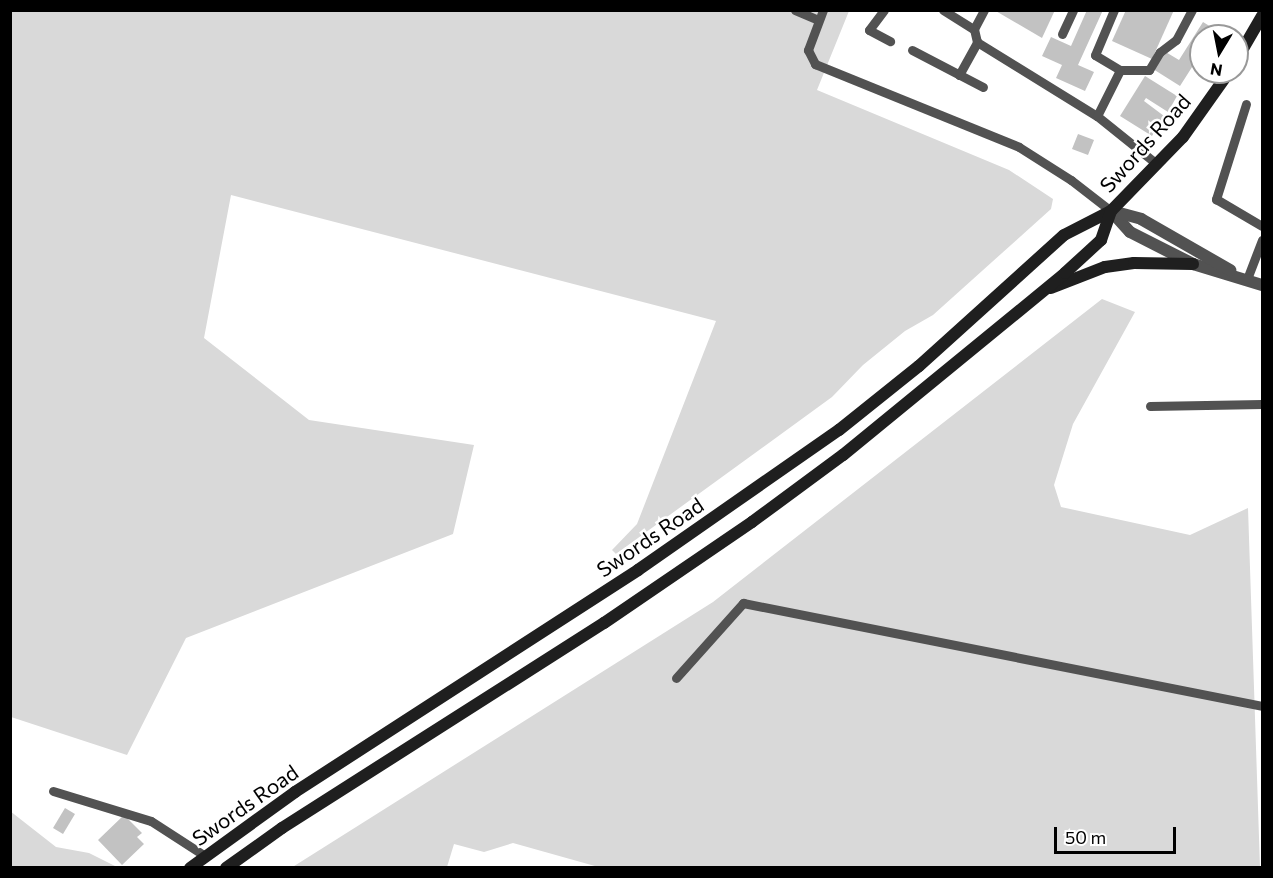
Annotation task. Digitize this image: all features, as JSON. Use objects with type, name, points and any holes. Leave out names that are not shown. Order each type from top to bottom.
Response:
[{"type":"main road","points":[[1249,39],[1263,16]]},
{"type":"main road","name":"Swords Road","points":[[190,867],[295,792],[638,570],[839,430],[919,366],[1064,235],[1111,211],[1182,137],[1220,84]]},
{"type":"main road","name":"Swords Road","points":[[226,867],[282,828],[604,623],[753,522],[843,455],[1101,240],[1111,211]]},
{"type":"main road","points":[[1041,292],[1105,267],[1134,263],[1193,264]]},
{"type":"street","points":[[1111,211],[1130,232],[1193,264],[1263,285]]},
{"type":"street","points":[[1111,211],[1140,219],[1247,279]]},
{"type":"lane","points":[[795,10],[818,21]]},
{"type":"lane","points":[[823,10],[808,50],[815,64],[1019,147],[1071,180],[1111,211]]},
{"type":"lane","points":[[884,10],[869,30],[890,41]]},
{"type":"lane","points":[[943,10],[974,29]]},
{"type":"lane","points":[[959,75],[977,42],[974,29],[984,10]]},
{"type":"lane","points":[[1062,34],[1073,10]]},
{"type":"lane","points":[[1114,10],[1095,55],[1120,70],[1149,70],[1160,52],[1176,40],[1192,10]]},
{"type":"lane","points":[[977,42],[1097,116],[1157,164]]},
{"type":"lane","points":[[912,50],[983,87]]},
{"type":"lane","points":[[1097,116],[1120,70]]},
{"type":"lane","points":[[1246,104],[1215,199],[1263,226]]},
{"type":"lane","points":[[1247,279],[1263,240]]},
{"type":"lane","points":[[1150,406],[1263,404]]},
{"type":"lane","points":[[676,678],[743,603],[1263,706]]},
{"type":"lane","points":[[53,791],[152,821],[205,856]]},
{"type":"shaded area","points":[[11,11],[849,11],[817,90],[1009,170],[1053,199],[1051,209],[933,315],[905,331],[863,365],[832,397],[616,554],[612,550],[637,524],[716,321],[231,195],[204,338],[309,420],[474,445],[453,534],[186,638],[127,755],[11,717]]},
{"type":"shaded area","points":[[1102,299],[1135,312],[1073,424],[1054,485],[1061,507],[1190,535],[1248,508],[1260,867],[602,868],[513,843],[484,852],[454,844],[447,867],[291,868],[713,602]]},
{"type":"shaded area","points":[[10,811],[56,847],[89,853],[117,867],[11,867]]},
{"type":"building","points":[[994,10],[1055,10],[1042,38]]},
{"type":"building","points":[[1087,10],[1103,10],[1078,65],[1094,72],[1085,91],[1056,78],[1062,65],[1042,56],[1051,37],[1071,46]]},
{"type":"building","points":[[1126,10],[1174,10],[1152,59],[1112,41]]},
{"type":"building","points":[[1189,44],[1189,72],[1180,86],[1153,69],[1164,51],[1179,60]]},
{"type":"building","points":[[1145,76],[1177,96],[1168,112],[1146,98],[1144,101],[1164,116],[1152,136],[1120,116]]},
{"type":"building","points":[[1078,134],[1094,140],[1088,155],[1072,149]]},
{"type":"building","points":[[65,808],[75,814],[63,834],[53,828]]},
{"type":"building","points":[[124,815],[142,833],[137,837],[144,844],[122,865],[98,840]]}]
